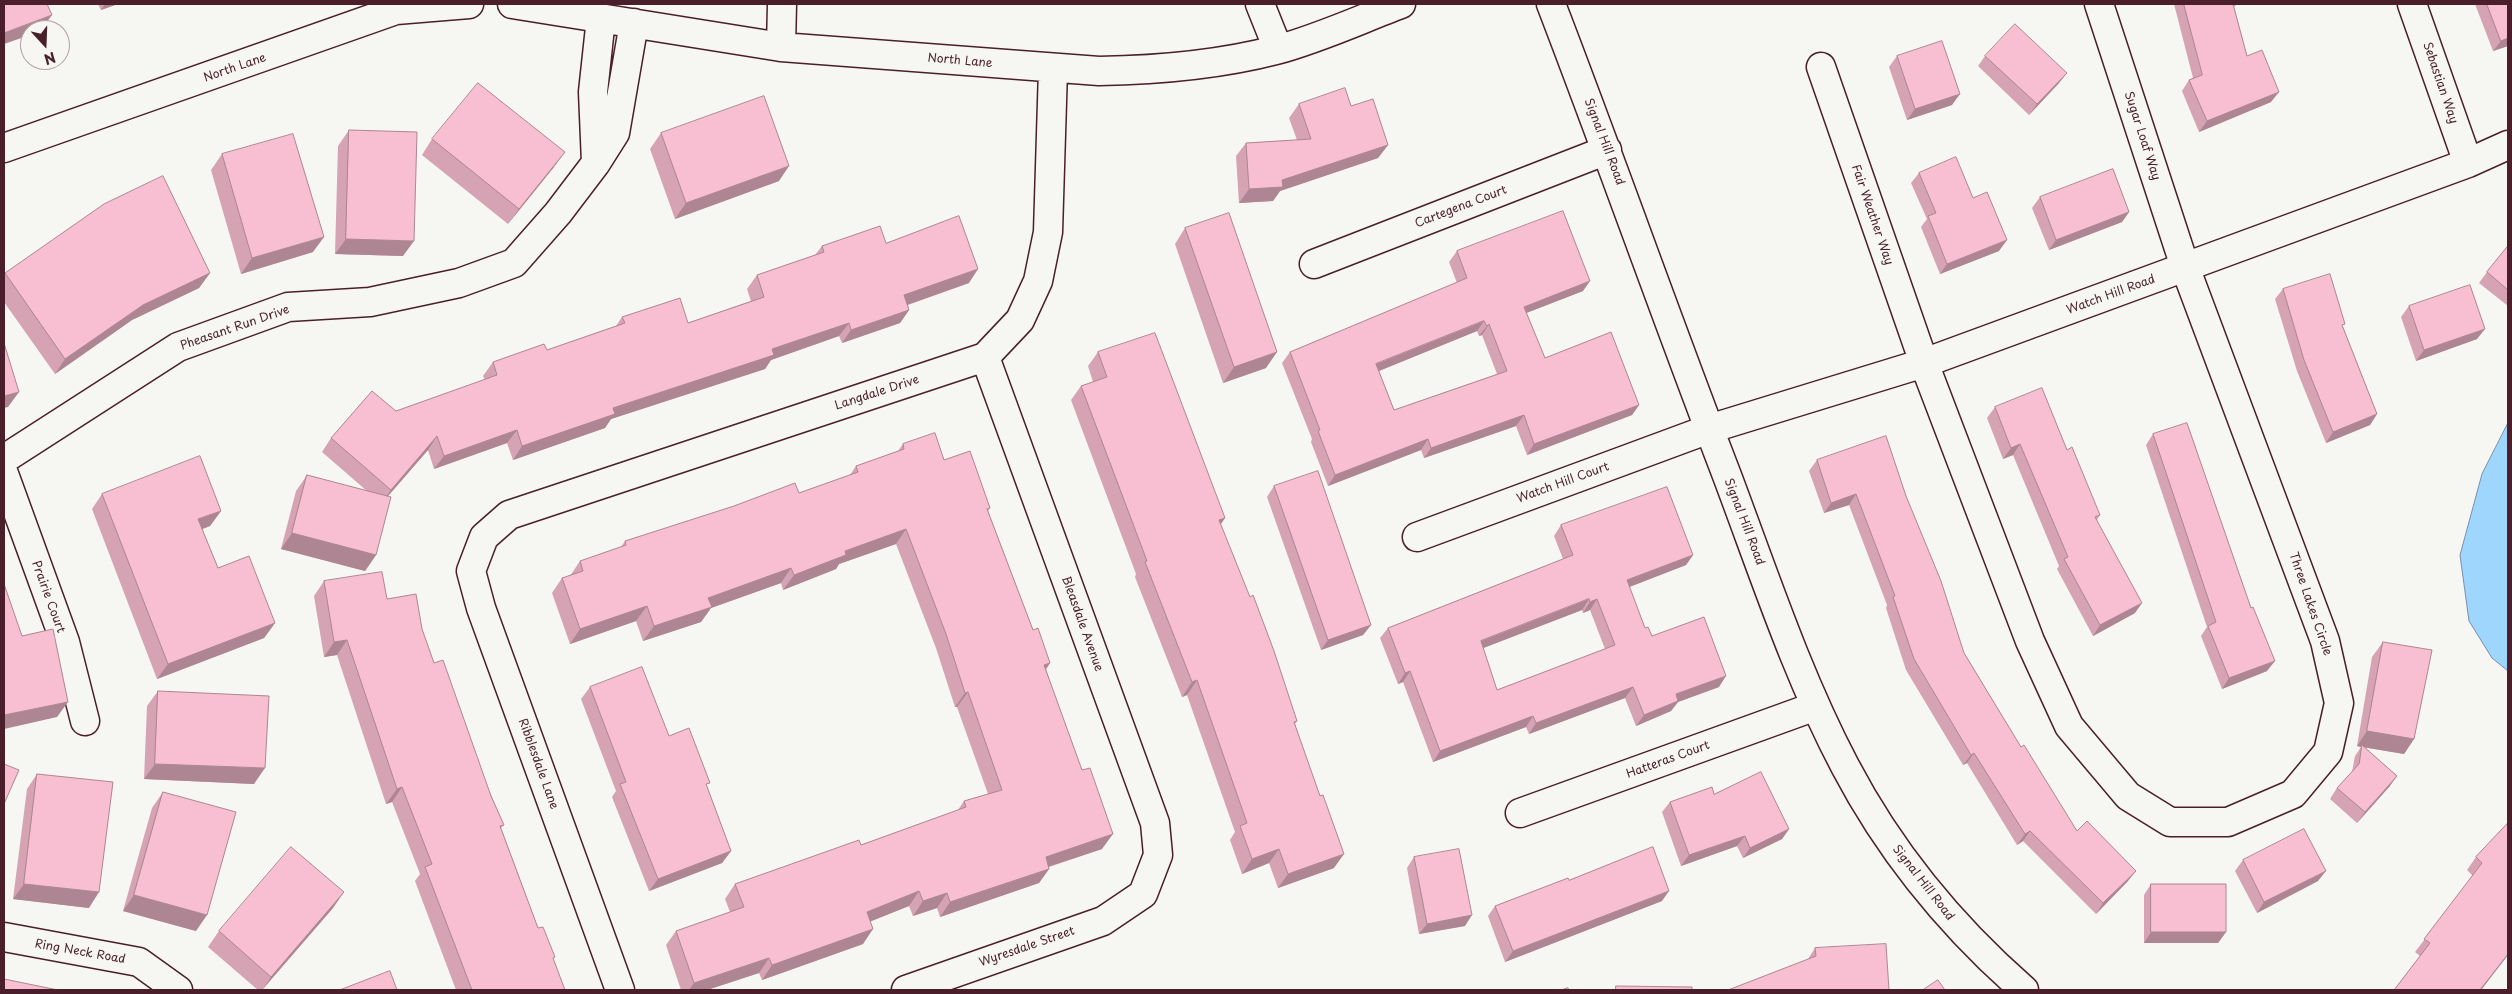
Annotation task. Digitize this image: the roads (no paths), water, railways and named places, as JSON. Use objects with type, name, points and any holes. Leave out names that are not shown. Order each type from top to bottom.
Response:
[{"type":"street","name":"North Lane","points":[[4,148],[396,10],[469,4]]},
{"type":"street","name":"North Lane","points":[[512,4],[781,47],[1053,69],[1151,70],[1214,63],[1278,50],[1401,4]]},
{"type":"street","points":[[781,47],[782,4]]},
{"type":"street","points":[[1260,4],[1278,50]]},
{"type":"street","name":"Signal Hill Road","points":[[1551,4],[1607,150],[1709,429],[1816,706],[1845,767],[1879,824],[1915,876],[1984,955],[2024,990]]},
{"type":"street","name":"Sugar Loaf Way","points":[[2100,4],[2185,268]]},
{"type":"street","name":"Sebastian Way","points":[[2412,4],[2468,163]]},
{"type":"street","points":[[596,163],[593,92],[601,18]]},
{"type":"street","name":"Pheasant Run Drive","points":[[4,459],[178,347],[288,307],[370,302],[458,283],[514,263],[558,213],[596,163],[615,133],[634,23]]},
{"type":"street","name":"Fair Weather Way","points":[[1821,67],[1924,363]]},
{"type":"street","name":"Langdale Drive","points":[[484,537],[509,515],[985,357],[1020,320],[1038,281],[1048,232],[1053,69]]},
{"type":"street","name":"Watch Hill Road","points":[[1709,429],[1924,363],[2468,163],[2508,145]]},
{"type":"street","name":"Cartegena Court","points":[[1314,264],[1607,150]]},
{"type":"street","name":"Three Lakes Circle","points":[[1924,363],[2030,641],[2069,726],[2128,796],[2170,822],[2228,822],[2293,794],[2328,752],[2339,703],[2325,641],[2185,268]]},
{"type":"street","name":"Bleasdale Avenue","points":[[985,357],[1155,823],[1158,855],[1143,894]]},
{"type":"street","name":"Watch Hill Court","points":[[1417,537],[1709,429]]},
{"type":"street","name":"Prairie Court","points":[[4,474],[65,642],[85,721]]},
{"type":"street","name":"Ribblesdale Lane","points":[[484,537],[471,571],[481,608],[620,990]]},
{"type":"street","name":"Hatteras Court","points":[[1520,813],[1816,706]]},
{"type":"street","name":"Wyresdale Street","points":[[906,990],[1103,921],[1143,894]]},
{"type":"street","name":"Ring Neck Road","points":[[4,937],[140,962],[178,990]]},
{"type":"water","points":[[2508,423],[2508,671],[2492,658],[2469,621],[2460,555],[2482,474]]}]
